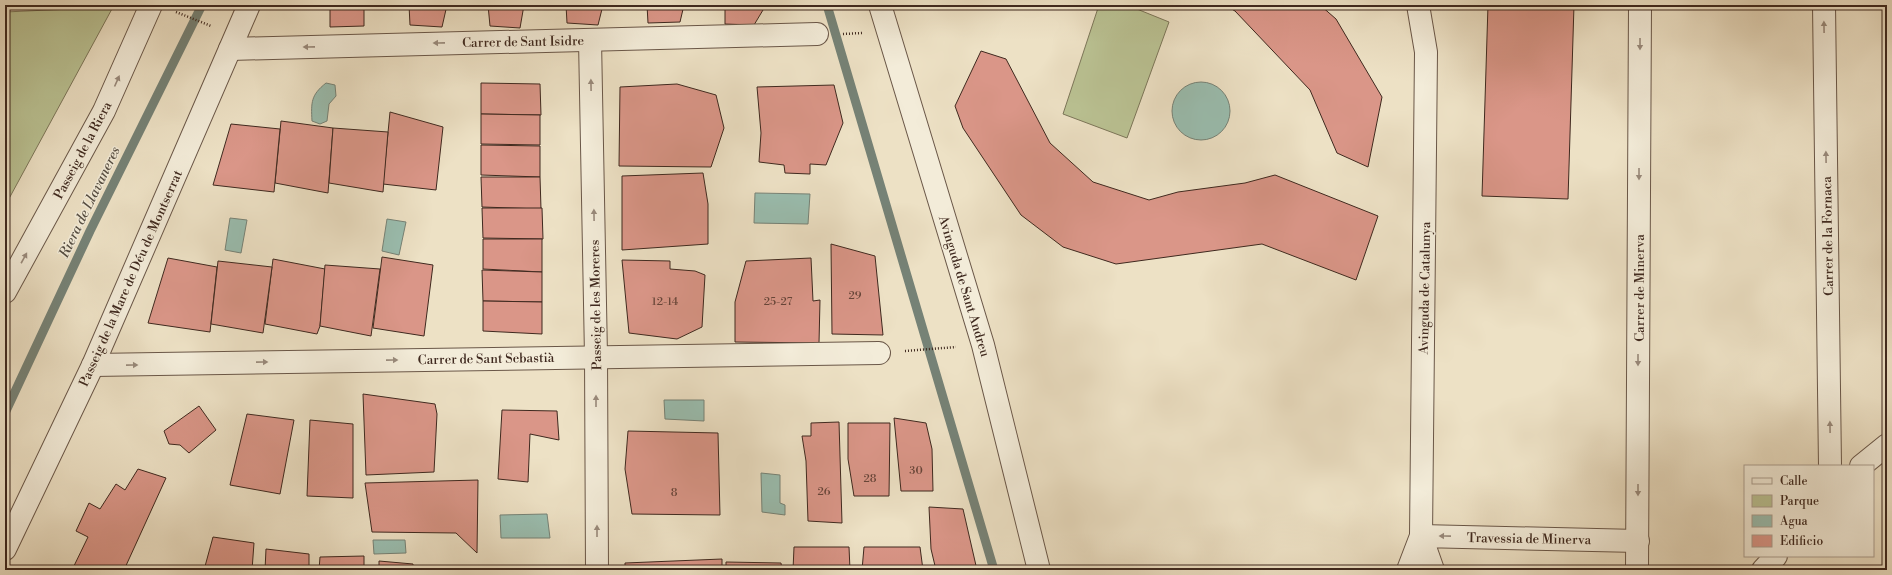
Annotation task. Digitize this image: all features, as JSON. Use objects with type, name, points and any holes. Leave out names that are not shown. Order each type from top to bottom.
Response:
[{"type":"street","name":"Passeig de la Riera","points":[[5,292],[104,111],[151,5]]},
{"type":"street","name":"Passeig de la Mare de Déu de Montserrat","points":[[5,549],[93,365],[249,5]]},
{"type":"street","name":"Avinguda de Sant Andreu","points":[[880,5],[983,345],[1039,570]]},
{"type":"street","name":"Avinguda de Catalunya","points":[[1408,570],[1421,536],[1426,52],[1418,5]]},
{"type":"street","name":"Carrer de Minerva","points":[[1638,570],[1640,5]]},
{"type":"street","name":"Carrer de la Fornaca","points":[[1824,5],[1830,465]]},
{"type":"street","name":"Carrer de Sant Isidre","points":[[230,48],[817,34]]},
{"type":"street","name":"Passeig de les Moreres","points":[[590,40],[596,356],[597,570]]},
{"type":"street","name":"Carrer de Sant Sebastià","points":[[93,365],[596,356],[879,353]]},
{"type":"street","points":[[1862,465],[1887,445]]},
{"type":"street","name":"Travessia de Minerva","points":[[1421,536],[1638,541]]},
{"type":"street","points":[[1421,536],[1433,570]]},
{"type":"street","points":[[1762,570],[1775,557]]},
{"type":"path","points":[[175,12],[215,28]]},
{"type":"path","points":[[817,34],[888,33]]},
{"type":"path","points":[[879,353],[983,345]]},
{"type":"green space","points":[[1099,5],[1127,5],[1169,22],[1127,138],[1063,114]]},
{"type":"green space","points":[[113,7],[5,206],[5,12]]},
{"type":"water","points":[[1201,82],[1217,87],[1225,95],[1230,111],[1225,127],[1217,135],[1201,140],[1185,135],[1177,127],[1172,111],[1177,95],[1185,87]]},
{"type":"water","points":[[326,83],[335,85],[336,96],[329,104],[327,121],[320,124],[312,121],[312,104],[317,91]]},
{"type":"water","points":[[755,193],[810,194],[808,224],[754,223]]},
{"type":"water","points":[[230,218],[247,220],[241,253],[225,250]]},
{"type":"water","points":[[387,219],[406,222],[399,255],[382,251]]},
{"type":"water","points":[[664,400],[704,400],[704,421],[665,419]]},
{"type":"water","points":[[761,473],[780,475],[780,503],[785,505],[785,515],[762,512]]},
{"type":"water","points":[[547,514],[550,538],[501,538],[500,515]]},
{"type":"water","points":[[373,540],[405,540],[406,553],[374,554]]},
{"type":"building","points":[[330,5],[364,5],[364,26],[330,27]]},
{"type":"building","points":[[409,5],[447,5],[442,27],[410,25]]},
{"type":"building","points":[[488,5],[524,5],[520,28],[490,26]]},
{"type":"building","points":[[566,5],[603,5],[598,25],[567,23]]},
{"type":"building","points":[[647,5],[684,5],[680,22],[648,23]]},
{"type":"building","points":[[725,5],[766,5],[754,25],[725,24]]},
{"type":"building","points":[[958,5],[981,5],[971,9]]},
{"type":"building","points":[[1225,5],[1320,5],[1336,19],[1382,97],[1368,167],[1337,153],[1310,90],[1235,11]]},
{"type":"building","points":[[1488,5],[1574,5],[1568,199],[1482,196]]},
{"type":"building","points":[[981,51],[1006,59],[1050,143],[1093,182],[1149,200],[1178,192],[1245,183],[1275,175],[1378,216],[1356,280],[1262,244],[1116,264],[1063,247],[1021,215],[963,128],[955,106]]},
{"type":"building","points":[[481,83],[540,84],[541,115],[481,114]]},
{"type":"building","points":[[677,84],[716,95],[724,128],[711,167],[619,166],[620,87]]},
{"type":"building","points":[[834,85],[843,123],[826,165],[810,164],[810,174],[785,173],[784,165],[759,162],[761,133],[757,87]]},
{"type":"building","points":[[390,112],[443,127],[436,190],[383,184]]},
{"type":"building","points":[[481,114],[540,115],[540,145],[481,144]]},
{"type":"building","points":[[281,121],[333,128],[328,193],[275,183]]},
{"type":"building","points":[[231,124],[280,129],[274,192],[213,185]]},
{"type":"building","points":[[333,128],[388,132],[383,192],[329,183]]},
{"type":"building","points":[[481,145],[540,146],[540,177],[481,175]]},
{"type":"building","points":[[703,173],[708,204],[708,244],[622,250],[622,176]]},
{"type":"building","points":[[481,177],[540,177],[541,209],[482,207]]},
{"type":"building","points":[[482,208],[542,208],[543,239],[483,238]]},
{"type":"building","points":[[483,239],[542,239],[542,272],[483,269]]},
{"type":"building","points":[[831,244],[875,256],[883,335],[832,334]]},
{"type":"building","points":[[382,257],[433,265],[424,336],[373,328]]},
{"type":"building","points":[[168,258],[217,267],[210,332],[148,323]]},
{"type":"building","points":[[811,258],[813,301],[820,300],[819,343],[735,342],[735,302],[746,261]]},
{"type":"building","points":[[273,259],[325,269],[320,326],[317,334],[265,324]]},
{"type":"building","points":[[622,260],[670,261],[670,269],[695,271],[705,275],[702,327],[677,339],[629,333]]},
{"type":"building","points":[[218,261],[272,267],[263,333],[211,324]]},
{"type":"building","points":[[325,265],[380,269],[371,336],[320,326]]},
{"type":"building","points":[[482,270],[542,272],[542,302],[483,301]]},
{"type":"building","points":[[483,301],[542,302],[542,334],[483,331]]},
{"type":"building","points":[[363,394],[435,404],[437,414],[434,472],[366,475]]},
{"type":"building","points":[[199,406],[216,430],[189,453],[180,445],[169,444],[164,431]]},
{"type":"building","points":[[502,410],[557,411],[559,440],[530,434],[528,482],[498,479]]},
{"type":"building","points":[[247,414],[294,420],[280,494],[230,485]]},
{"type":"building","points":[[894,418],[926,423],[932,449],[933,491],[901,491]]},
{"type":"building","points":[[310,420],[353,424],[353,498],[307,496]]},
{"type":"building","points":[[839,422],[842,523],[808,521],[806,461],[802,436],[811,436],[811,423]]},
{"type":"building","points":[[848,423],[890,423],[889,496],[854,496],[848,459]]},
{"type":"building","points":[[628,431],[718,433],[720,515],[632,514],[625,469]]},
{"type":"building","points":[[138,469],[166,478],[124,570],[72,570],[88,537],[76,531],[89,503],[100,509],[116,484],[125,490]]},
{"type":"building","points":[[478,480],[477,553],[456,533],[372,532],[365,483]]},
{"type":"building","points":[[929,507],[963,509],[977,570],[936,570],[931,549]]},
{"type":"building","points":[[213,537],[254,543],[252,570],[204,570]]},
{"type":"building","points":[[794,547],[849,547],[850,570],[793,570]]},
{"type":"building","points":[[864,547],[920,547],[923,570],[862,570]]},
{"type":"building","points":[[266,549],[309,554],[309,570],[265,570]]},
{"type":"building","points":[[364,556],[364,570],[319,570],[320,557]]},
{"type":"building","points":[[722,559],[722,570],[625,570],[625,563]]},
{"type":"building","points":[[379,561],[413,564],[413,570],[379,570]]},
{"type":"building","points":[[726,562],[781,563],[782,570],[726,570]]},
{"type":"waterway","name":"Riera de Llavaneres","points":[[5,413],[90,231],[202,5]]},
{"type":"waterway","points":[[827,5],[994,570]]}]
